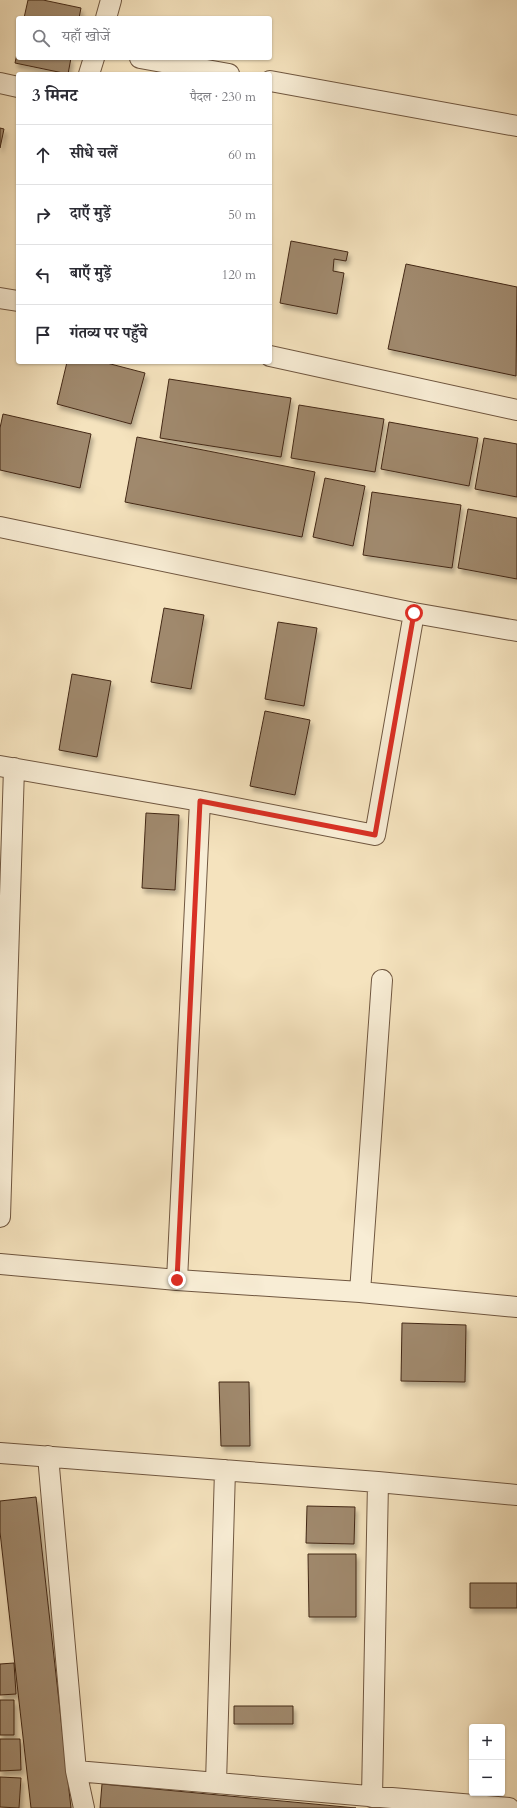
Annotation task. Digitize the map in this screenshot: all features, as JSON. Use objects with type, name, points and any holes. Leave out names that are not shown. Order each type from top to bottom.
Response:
[{"type":"street","points":[[107,16],[112,0]]},
{"type":"street","points":[[90,72],[93,60]]},
{"type":"street","points":[[151,60],[218,72]]},
{"type":"street","points":[[272,81],[517,126]]},
{"type":"street","points":[[0,83],[16,86]]},
{"type":"street","points":[[0,298],[16,301]]},
{"type":"street","points":[[272,356],[517,410]]},
{"type":"street","points":[[0,527],[414,613],[517,631]]},
{"type":"street","points":[[0,1216],[7,767],[200,801],[375,835],[414,613]]},
{"type":"street","points":[[177,1280],[200,801]]},
{"type":"street","points":[[360,1292],[382,980]]},
{"type":"street","points":[[0,1264],[177,1280],[360,1292],[517,1308]]},
{"type":"street","points":[[0,1453],[378,1482],[517,1495]]},
{"type":"street","points":[[48,1456],[76,1770],[84,1808]]},
{"type":"street","points":[[216,1783],[225,1470]]},
{"type":"street","points":[[372,1797],[378,1482]]},
{"type":"street","points":[[76,1770],[509,1808]]},
{"type":"building","points":[[28,0],[43,0],[81,8],[79,16],[24,16]]},
{"type":"building","points":[[16,58],[16,60],[71,60],[68,72],[58,72],[15,63]]},
{"type":"building","points":[[0,128],[4,129],[0,148]]},
{"type":"building","points":[[291,241],[348,252],[346,261],[334,259],[333,271],[344,273],[337,314],[280,303]]},
{"type":"building","points":[[406,264],[517,287],[516,376],[388,349]]},
{"type":"building","points":[[67,364],[111,364],[145,373],[131,424],[57,404]]},
{"type":"building","points":[[169,379],[291,398],[281,457],[160,438]]},
{"type":"building","points":[[299,405],[384,419],[375,472],[291,458]]},
{"type":"building","points":[[3,414],[91,434],[80,488],[0,470],[0,428]]},
{"type":"building","points":[[389,422],[478,438],[469,486],[381,469]]},
{"type":"building","points":[[137,437],[315,472],[302,537],[125,502]]},
{"type":"building","points":[[484,438],[517,444],[517,497],[475,489]]},
{"type":"building","points":[[325,478],[365,486],[353,546],[313,537]]},
{"type":"building","points":[[372,492],[461,505],[452,568],[363,555]]},
{"type":"building","points":[[468,509],[517,518],[517,579],[458,568]]},
{"type":"building","points":[[164,608],[204,615],[191,689],[151,682]]},
{"type":"building","points":[[278,622],[317,628],[304,706],[265,699]]},
{"type":"building","points":[[72,674],[111,681],[97,757],[59,750]]},
{"type":"building","points":[[265,711],[310,720],[295,795],[250,786]]},
{"type":"building","points":[[146,813],[179,815],[175,890],[142,888]]},
{"type":"building","points":[[402,1323],[466,1325],[465,1382],[401,1381]]},
{"type":"building","points":[[219,1382],[249,1382],[250,1446],[221,1446]]},
{"type":"building","points":[[36,1497],[71,1808],[31,1808],[0,1532],[0,1501]]},
{"type":"building","points":[[307,1506],[355,1507],[354,1544],[306,1543]]},
{"type":"building","points":[[308,1554],[356,1554],[356,1617],[309,1617]]},
{"type":"building","points":[[470,1583],[517,1583],[517,1608],[470,1608]]},
{"type":"building","points":[[14,1663],[16,1694],[0,1695],[0,1664]]},
{"type":"building","points":[[0,1700],[14,1700],[14,1735],[0,1735]]},
{"type":"building","points":[[234,1706],[293,1706],[293,1724],[234,1724]]},
{"type":"building","points":[[0,1739],[20,1739],[21,1770],[0,1771]]},
{"type":"building","points":[[0,1777],[21,1778],[19,1808],[0,1807]]},
{"type":"building","points":[[102,1784],[356,1808],[100,1808]]},
{"type":"route","points":[[177,1280],[200,801],[375,835],[414,613]]}]
